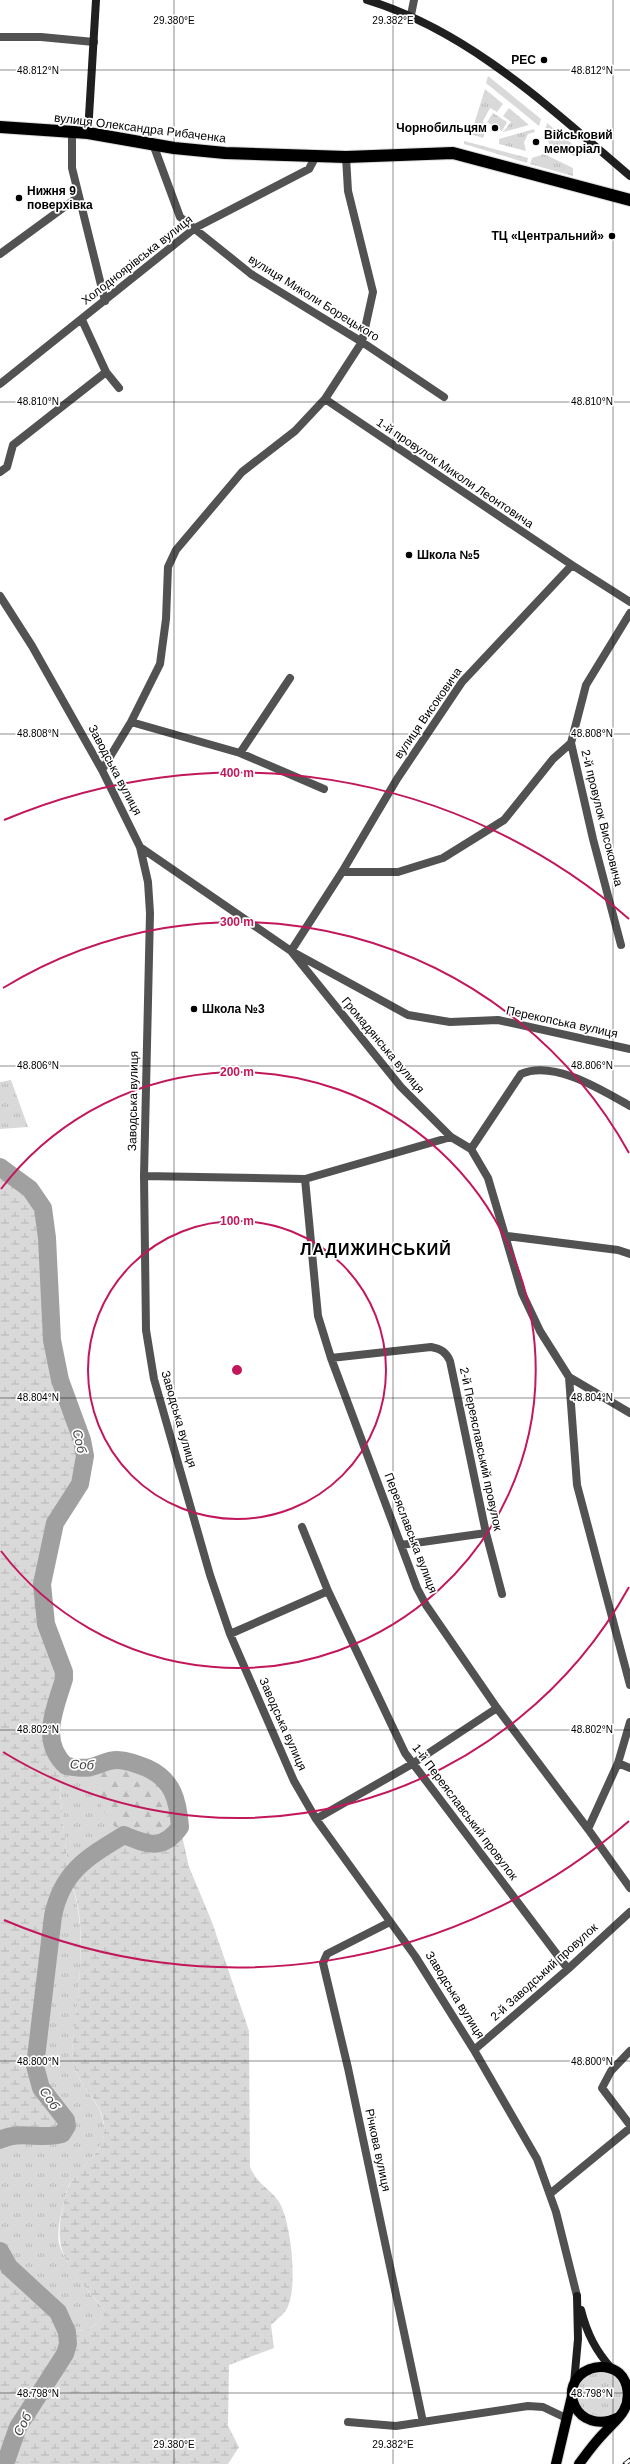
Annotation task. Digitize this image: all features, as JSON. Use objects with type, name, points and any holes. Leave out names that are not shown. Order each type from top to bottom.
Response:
[{"type":"highway","name":"вулиця Олександра Рибаченка","points":[[0,127],[88,133],[204,152],[346,157],[453,153],[629,199]]},
{"type":"main road","points":[[624,2412],[601,2423],[584,2418],[573,2404],[573,2390],[579,2376],[585,2371],[594,2367],[630,2372]]},
{"type":"main road","points":[[580,2464],[624,2412],[628,2390],[616,2371]]},
{"type":"main road","name":"Заводська вулиця","points":[[556,2464],[573,2390]]},
{"type":"street","points":[[88,133],[96,0]]},
{"type":"street","points":[[367,0],[411,15],[459,41],[503,72],[630,176]]},
{"type":"street","points":[[411,15],[414,0]]},
{"type":"street","points":[[0,37],[41,37],[94,42]]},
{"type":"street","points":[[72,132],[72,168],[104,301]]},
{"type":"street","name":"вулиця Миколи Борецького","points":[[153,144],[180,217],[251,274],[362,342],[444,396]]},
{"type":"street","name":"Холодноярівська вулиця","points":[[0,384],[82,320],[195,228],[309,169],[316,156]]},
{"type":"street","points":[[102,770],[131,722],[160,664],[166,619],[168,567],[176,550],[242,472],[295,430],[325,400],[362,342],[373,292],[348,191],[346,157]]},
{"type":"street","points":[[0,254],[78,197]]},
{"type":"street","points":[[82,320],[106,372],[119,388]]},
{"type":"street","points":[[0,472],[7,466],[13,445],[106,372]]},
{"type":"street","name":"1-й провулок Миколи Леонтовича","points":[[325,400],[572,565]]},
{"type":"street","points":[[572,565],[630,602]]},
{"type":"street","name":"вулиця Високовича","points":[[291,951],[342,872],[397,779],[462,682],[572,565]]},
{"type":"street","name":"Заводська вулиця","points":[[0,596],[32,646],[102,770],[140,847],[148,882],[150,913],[144,1176],[146,1330],[150,1362],[210,1575],[230,1634],[294,1781],[316,1819],[415,1956],[474,2050],[537,2159],[551,2193],[577,2296],[591,2342],[600,2355],[616,2371]]},
{"type":"street","points":[[342,872],[398,872],[443,858],[504,820],[553,759],[571,743],[586,685],[630,613]]},
{"type":"street","points":[[240,754],[290,678]]},
{"type":"street","points":[[131,722],[240,754],[324,789]]},
{"type":"street","name":"2-й провулок Високовича","points":[[571,743],[593,839],[621,945]]},
{"type":"street","name":"Громадянська вулиця","points":[[140,847],[291,951],[387,1072],[451,1137],[471,1149],[488,1178],[507,1236],[528,1310],[569,1377],[630,1412]]},
{"type":"street","name":"Перекопська вулиця","points":[[291,951],[408,1015],[450,1022],[498,1020],[630,1049]]},
{"type":"street","points":[[471,1149],[521,1074],[533,1069],[558,1071],[630,1106]]},
{"type":"street","points":[[144,1176],[305,1179],[451,1137]]},
{"type":"street","name":"Переяславська вулиця","points":[[305,1179],[318,1316],[331,1358],[401,1545],[426,1605],[497,1708],[588,1829],[630,1888]]},
{"type":"street","points":[[507,1236],[618,1250],[630,1254]]},
{"type":"street","name":"2-й Переяславський провулок","points":[[331,1358],[431,1347],[440,1348],[447,1354],[450,1361],[486,1533],[502,1594]]},
{"type":"street","points":[[569,1377],[577,1486],[630,1685]]},
{"type":"street","name":"1-й Переяславський провулок","points":[[302,1527],[328,1590],[405,1753],[568,1969]]},
{"type":"street","points":[[401,1545],[486,1533]]},
{"type":"street","points":[[230,1634],[328,1590]]},
{"type":"street","points":[[316,1819],[412,1764],[497,1708]]},
{"type":"street","points":[[588,1829],[618,1763],[630,1722]]},
{"type":"street","points":[[618,1763],[630,1768]]},
{"type":"street","name":"2-й Заводський провулок","points":[[474,2050],[568,1969],[630,1912]]},
{"type":"street","name":"Річкова вулиця","points":[[390,1922],[327,1954],[323,1963],[348,2068],[423,2422]]},
{"type":"street","points":[[630,2051],[611,2071],[602,2088],[630,2125]]},
{"type":"street","points":[[551,2193],[630,2128]]},
{"type":"street","name":"Заводська вулиця","points":[[573,2390],[578,2339],[577,2296]]},
{"type":"street","points":[[348,2422],[396,2426],[528,2406],[543,2408],[566,2418]]},
{"type":"green space","points":[[488,76],[541,119],[539,126],[486,83]]},
{"type":"green space","points":[[485,89],[503,104],[497,112],[490,108],[483,121],[486,130],[483,138],[471,134]]},
{"type":"green space","points":[[509,108],[529,125],[503,132],[511,122],[503,116]]},
{"type":"green space","points":[[493,113],[507,122],[502,131],[487,122]]},
{"type":"green space","points":[[547,123],[583,153],[578,158],[549,144],[545,131]]},
{"type":"green space","points":[[534,129],[535,132],[528,134],[524,142],[526,151],[499,144],[499,139]]},
{"type":"green space","points":[[464,141],[528,158],[527,163],[464,144]]},
{"type":"green space","points":[[544,154],[573,168],[573,176],[530,164],[532,158]]},
{"type":"green space","points":[[11,1080],[28,1127],[0,1129],[0,1082]]},
{"type":"green space","points":[[0,1167],[30,1189],[43,1208],[47,1238],[52,1340],[60,1380],[82,1440],[85,1456],[80,1484],[55,1523],[42,1584],[46,1624],[64,1672],[64,1679],[51,1723],[50,1739],[57,1756],[66,1766],[61,1782],[60,1793],[69,1878],[78,1865],[86,1858],[124,1835],[140,1841],[155,1844],[167,1840],[174,1835],[180,1827],[189,1867],[212,1922],[249,2031],[250,2167],[260,2183],[272,2193],[279,2202],[287,2224],[290,2239],[293,2272],[292,2288],[290,2301],[286,2310],[271,2325],[274,2348],[229,2365],[228,2426],[239,2447],[228,2464],[0,2464],[0,2251],[6,2263],[15,2273],[53,2308],[61,2319],[67,2332],[80,2331],[90,2328],[99,2322],[105,2311],[68,2264],[63,2253],[60,2240],[60,2225],[68,2189],[77,2173],[94,2156],[103,2140],[104,2134],[104,2125],[99,2109],[81,2082],[73,2062],[72,2051],[79,1987],[81,1939],[76,1896],[69,1879],[59,1896],[53,1916],[35,2066],[41,2088],[66,2120],[67,2126],[62,2134],[55,2136],[23,2135],[7,2137],[0,2140]]},
{"type":"green space","points":[[117,1760],[146,1766],[165,1779],[171,1788],[176,1799],[179,1812],[180,1827],[167,1842],[150,1843],[135,1840],[122,1832],[111,1822],[103,1809],[99,1794],[98,1778],[103,1762]]},
{"type":"green space","points":[[103,1762],[99,1771],[105,1814],[124,1835],[93,1853],[79,1865],[69,1879],[60,1793],[61,1782],[66,1766],[92,1767]]},
{"type":"green space","points":[[69,1879],[75,1897],[79,1917],[80,1940],[79,1987],[72,2051],[73,2062],[81,2082],[99,2109],[104,2125],[104,2134],[103,2141],[97,2152],[79,2171],[69,2186],[61,2215],[58,2239],[62,2253],[72,2271],[105,2311],[99,2322],[90,2328],[80,2331],[67,2332],[62,2320],[54,2309],[45,2299],[15,2273],[6,2262],[0,2251],[0,2140],[65,2131],[66,2120],[41,2088],[35,2066],[53,1916],[59,1896]]},
{"type":"green space","points":[[604,2367],[627,2386],[619,2417],[584,2418],[572,2393],[579,2376]]},
{"type":"waterway","name":"Соб","points":[[0,1167],[30,1189],[43,1208],[47,1238],[52,1340],[60,1380],[82,1440],[85,1456],[80,1484],[55,1523],[42,1584],[46,1624],[64,1672],[64,1679],[52,1724],[51,1735],[53,1746],[58,1756],[66,1766],[88,1768],[110,1761],[121,1760],[140,1765],[156,1773],[163,1778],[176,1800],[180,1827],[174,1835],[167,1840],[155,1844],[140,1841],[124,1835],[88,1858],[70,1876],[63,1887],[53,1916],[35,2066],[41,2088],[66,2120],[67,2126],[62,2134],[55,2136],[23,2135],[7,2137],[0,2140]]},
{"type":"waterway","name":"Соб","points":[[0,2251],[9,2267],[58,2312],[67,2332],[68,2344],[65,2354],[18,2427],[5,2464]]},
{"type":"railway","points":[[625,2464],[630,2460]]},
{"type":"place","name":"РЕС","points":[[544,60]]},
{"type":"place","name":"Чорнобильцям","points":[[495,128]]},
{"type":"place","name":"Військовий меморіал","points":[[536,142]]},
{"type":"place","name":"Нижня 9 поверхівка","points":[[19,198]]},
{"type":"place","name":"ТЦ «Центральний»","points":[[612,236]]},
{"type":"place","name":"Школа №5","points":[[409,555]]},
{"type":"place","name":"Школа №3","points":[[194,1009]]},
{"type":"district","name":"ЛАДИЖИНСЬКИЙ","points":[[376,1249]]}]
